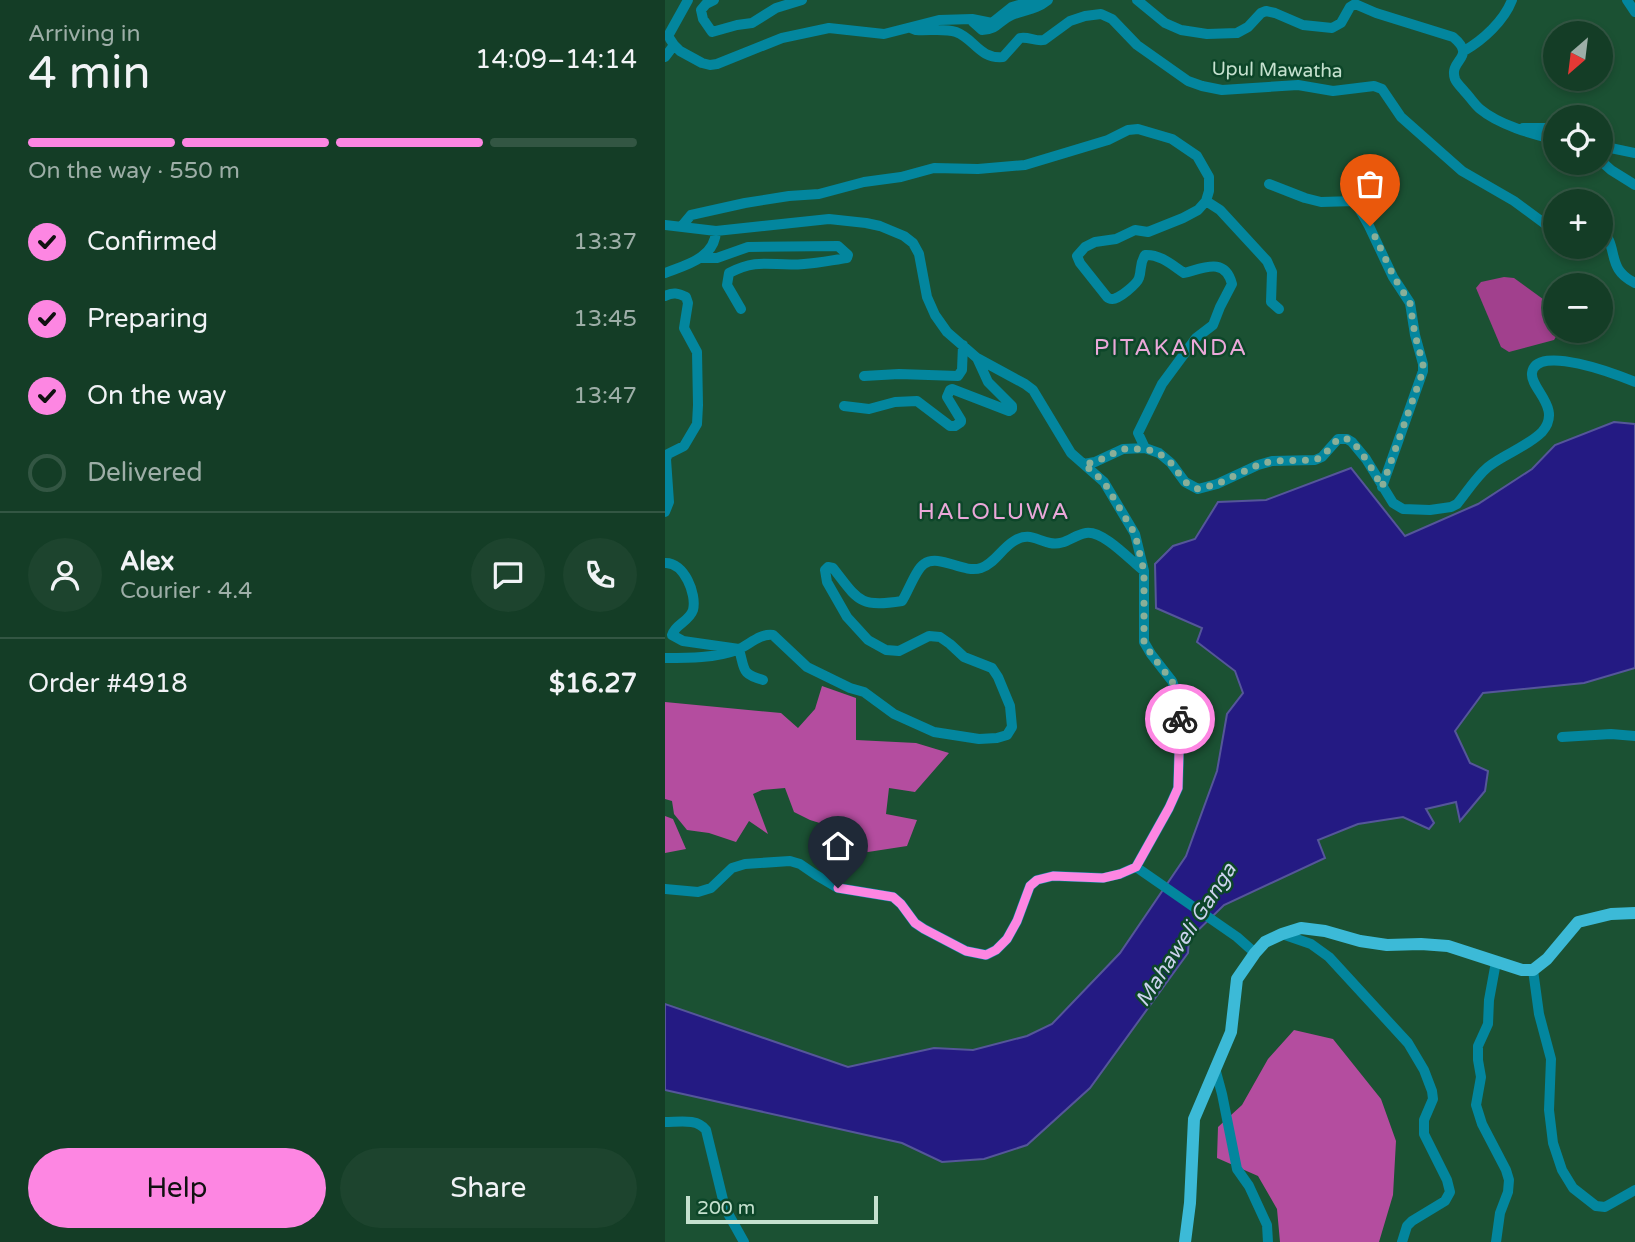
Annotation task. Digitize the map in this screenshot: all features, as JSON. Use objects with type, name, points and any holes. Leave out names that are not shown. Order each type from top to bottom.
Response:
[{"type":"main road","points":[[1185,1242],[1195,1119],[1231,1032],[1237,979],[1265,942],[1301,928],[1325,930],[1387,946],[1448,946],[1522,970],[1533,970],[1547,959],[1578,922],[1611,914],[1635,913]]},
{"type":"street","points":[[665,57],[669,37],[688,0]]},
{"type":"street","points":[[714,0],[701,10],[703,19],[712,32],[753,23],[776,8],[802,0]]},
{"type":"street","points":[[669,37],[680,51],[710,65],[782,38],[829,28],[884,34],[939,20],[972,19],[992,23],[1012,7],[1036,0]]},
{"type":"street","points":[[972,19],[982,30],[992,29],[1011,16],[1038,8],[1048,0]]},
{"type":"street","points":[[1137,0],[1165,23],[1181,30],[1207,34],[1237,33],[1266,11],[1303,25],[1332,28],[1341,23],[1350,7],[1355,4],[1453,37],[1463,46],[1464,51]]},
{"type":"street","points":[[1512,0],[1492,30],[1464,51],[1454,72],[1455,81],[1480,109],[1494,118],[1543,136]]},
{"type":"street","points":[[1627,0],[1635,12]]},
{"type":"street","name":"Upul Mawatha","points":[[911,28],[922,31],[953,31],[993,58],[1003,57],[1020,38],[1044,40],[1070,21],[1101,14],[1112,19],[1137,45],[1188,80],[1202,86],[1222,90],[1297,85],[1333,91],[1374,86],[1381,89],[1401,117],[1462,171],[1514,201],[1543,222]]},
{"type":"street","points":[[1519,128],[1543,128]]},
{"type":"street","points":[[681,227],[691,215],[745,203],[819,194],[934,168],[978,169],[1025,165],[1108,140],[1128,130],[1172,139],[1197,156],[1209,177],[1206,201],[1198,210],[1183,218],[1148,232],[1135,230],[1116,239],[1095,242],[1085,247],[1077,256],[1107,297],[1113,300],[1139,278],[1140,264],[1145,256],[1153,254],[1184,273],[1214,265],[1222,267],[1230,277],[1232,284],[1213,325],[1196,338],[1161,384],[1138,433],[1145,449]]},
{"type":"street","points":[[1613,148],[1635,153]]},
{"type":"street","points":[[1613,171],[1635,185]]},
{"type":"street","points":[[1269,184],[1321,202],[1355,201],[1410,303],[1423,371],[1382,487]]},
{"type":"street","points":[[1206,201],[1220,210],[1267,261],[1272,272],[1271,302],[1279,309]]},
{"type":"street","points":[[665,225],[716,231],[829,219],[880,226],[904,236],[913,243],[919,254],[927,297],[947,332],[977,358],[1033,390],[1071,453],[1104,482],[1135,534],[1144,571],[1144,642],[1172,681],[1178,697],[1180,722],[1178,788],[1136,867],[1103,878],[1053,876],[1037,880],[1030,886],[1007,939],[986,955],[966,951],[924,929],[915,923],[893,897],[838,888],[800,864],[790,861],[745,863],[732,868],[711,888],[698,892],[665,889]]},
{"type":"street","points":[[702,258],[713,245],[716,231]]},
{"type":"street","points":[[665,273],[702,258],[717,258],[748,247],[838,246],[848,255],[847,258],[802,265],[757,262],[741,266],[729,273],[727,285],[741,309]]},
{"type":"street","points":[[1613,255],[1618,272],[1635,283]]},
{"type":"street","points":[[665,296],[680,294],[686,297],[688,303],[684,328],[697,352],[698,405],[697,424],[690,439],[684,446],[668,454],[666,459],[669,502],[665,512]]},
{"type":"street","points":[[864,376],[958,376],[962,370],[963,345]]},
{"type":"street","points":[[843,406],[869,409],[895,402],[917,401],[950,426],[955,426],[961,419],[947,397],[952,389],[1009,411],[1012,406],[988,382],[977,358]]},
{"type":"street","points":[[1084,464],[1123,449],[1145,449],[1159,453],[1171,463],[1185,482],[1198,489],[1272,461],[1315,460],[1322,457],[1338,439],[1347,439],[1366,459],[1393,502],[1403,509],[1430,510],[1451,507],[1457,504],[1487,468],[1534,439],[1548,423],[1548,406],[1532,372],[1543,360],[1561,359],[1618,374],[1635,382]]},
{"type":"street","points":[[665,658],[689,659],[724,654],[766,634],[773,635],[807,667],[864,692],[894,714],[934,732],[979,739],[997,738],[1007,735],[1012,727],[1010,706],[992,668],[964,657],[940,637],[929,636],[899,651],[886,650],[868,640],[847,617],[827,582],[825,570],[828,567],[833,568],[862,601],[880,604],[902,601],[923,564],[930,561],[942,561],[972,570],[985,567],[1013,541],[1023,537],[1032,536],[1058,544],[1086,533],[1096,534],[1107,540],[1144,571]]},
{"type":"street","points":[[665,563],[670,562],[682,572],[693,597],[693,609],[689,618],[673,630],[672,635],[683,641],[739,649]]},
{"type":"street","points":[[739,649],[748,676],[763,680]]},
{"type":"street","points":[[1562,737],[1611,734],[1635,736]]},
{"type":"street","points":[[1136,867],[1255,953]]},
{"type":"street","points":[[1282,934],[1311,944],[1329,957],[1408,1043],[1424,1070],[1433,1099],[1424,1120],[1424,1134],[1447,1180],[1450,1192],[1445,1201],[1407,1226],[1402,1242]]},
{"type":"street","points":[[1496,962],[1488,1024],[1478,1046],[1481,1077],[1476,1105],[1482,1124],[1509,1180],[1496,1242]]},
{"type":"street","points":[[1533,970],[1539,1014],[1551,1059],[1549,1110],[1553,1143],[1562,1170],[1573,1188],[1596,1206],[1605,1207],[1635,1190]]},
{"type":"street","points":[[1215,1068],[1237,1170],[1249,1186],[1267,1225],[1268,1242]]},
{"type":"street","points":[[665,1122],[696,1122],[703,1125],[725,1208],[744,1242]]},
{"type":"shaded area","points":[[1504,277],[1514,278],[1543,299],[1543,343],[1509,352],[1501,347],[1476,288],[1481,282]]},
{"type":"shaded area","points":[[822,686],[856,698],[856,740],[916,743],[949,753],[915,792],[889,788],[886,814],[917,820],[907,846],[842,856],[839,829],[794,812],[785,788],[762,790],[753,794],[768,834],[749,821],[736,842],[709,833],[687,830],[674,814],[672,801],[665,799],[665,702],[781,713],[798,728],[815,709]]},
{"type":"shaded area","points":[[665,816],[673,819],[686,849],[665,853]]},
{"type":"shaded area","points":[[1294,1030],[1333,1039],[1381,1099],[1396,1141],[1393,1195],[1379,1242],[1280,1242],[1277,1209],[1258,1176],[1217,1158],[1218,1127],[1242,1105],[1268,1059]]},
{"type":"water","name":"Mahaweli Ganga","points":[[1614,422],[1635,424],[1635,668],[1584,683],[1483,693],[1455,731],[1470,763],[1488,771],[1485,791],[1460,821],[1456,802],[1426,809],[1434,823],[1429,829],[1403,817],[1358,824],[1318,840],[1325,858],[1224,905],[1189,939],[1188,953],[1090,1088],[1027,1145],[984,1159],[942,1162],[902,1143],[665,1090],[665,1004],[848,1067],[934,1048],[973,1050],[1027,1036],[1052,1024],[1120,953],[1186,856],[1217,771],[1227,714],[1243,693],[1235,671],[1197,642],[1202,628],[1156,608],[1155,564],[1173,546],[1195,539],[1218,502],[1266,500],[1351,468],[1405,536],[1478,504],[1532,469],[1555,445]]},
{"type":"way so far","points":[[1180,719],[1178,697],[1172,681],[1144,642],[1144,571],[1135,534],[1104,482],[1084,464],[1123,449],[1145,449],[1159,453],[1171,463],[1185,482],[1198,489],[1272,461],[1315,460],[1322,457],[1338,439],[1347,439],[1366,459],[1382,487],[1423,371],[1423,364],[1410,303],[1394,277],[1370,226]]},
{"type":"district","name":"PITAKANDA","points":[[1171,348]]},
{"type":"district","name":"HALOLUWA","points":[[994,512]]},
{"type":"route","points":[[838,888],[893,897],[915,923],[924,929],[966,951],[986,955],[1007,939],[1030,886],[1037,880],[1053,876],[1103,878],[1136,867],[1178,788],[1180,719]]}]
